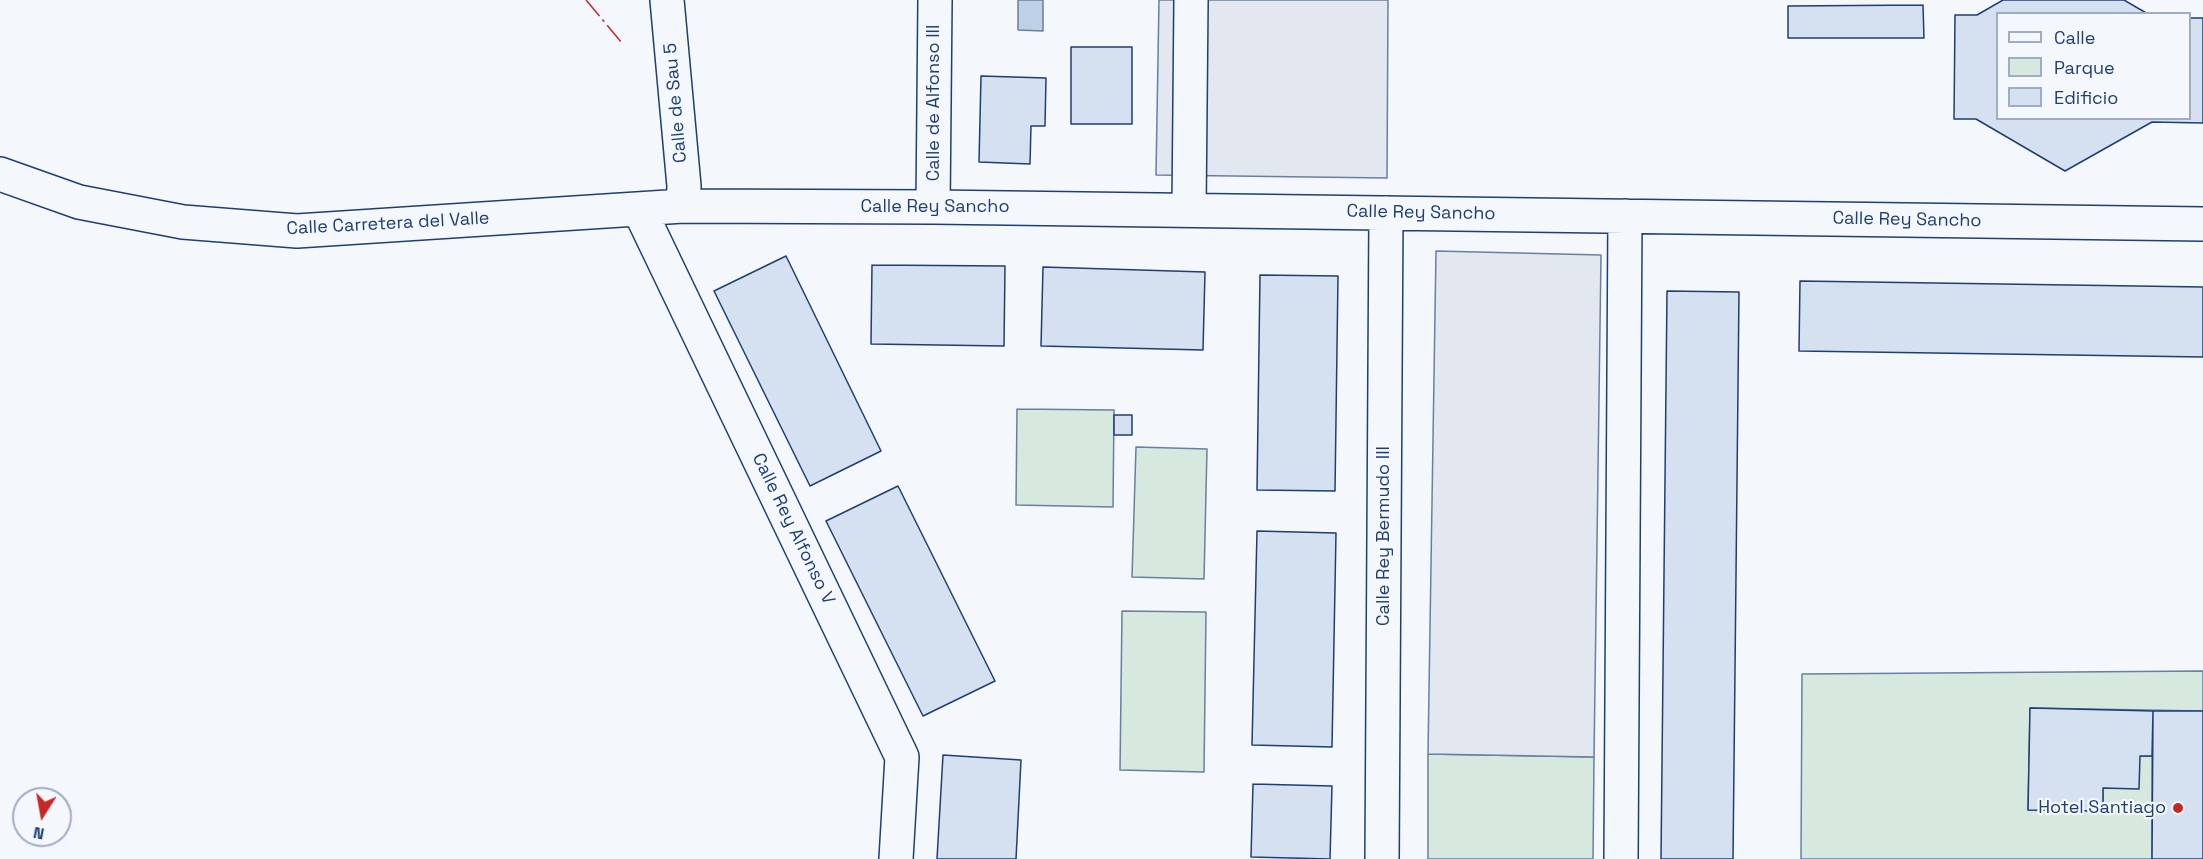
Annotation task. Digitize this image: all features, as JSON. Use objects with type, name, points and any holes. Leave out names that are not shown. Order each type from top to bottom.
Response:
[{"type":"street","name":"Calle de Sau 5","points":[[667,0],[684,186],[683,206]]},
{"type":"street","name":"Calle de Alfonso III","points":[[933,207],[934,0]]},
{"type":"street","points":[[1189,210],[1191,0]]},
{"type":"street","name":"Calle Carretera del Valle","points":[[0,174],[78,202],[183,222],[297,231],[639,209]]},
{"type":"street","name":"Calle Rey Sancho","points":[[639,209],[683,206],[933,207],[2203,224]]},
{"type":"street","name":"Calle Rey Alfonso V","points":[[639,209],[902,757],[896,859]]},
{"type":"street","name":"Calle Rey Bermudo III","points":[[1382,859],[1386,213]]},
{"type":"street","points":[[1621,859],[1625,216]]},
{"type":"green space","points":[[1017,409],[1114,410],[1113,507],[1016,505]]},
{"type":"green space","points":[[1136,447],[1207,449],[1204,579],[1132,577]]},
{"type":"green space","points":[[1122,611],[1206,612],[1204,772],[1120,770]]},
{"type":"green space","points":[[2203,671],[2203,711],[2030,708],[2028,810],[2103,811],[2103,788],[2140,756],[2152,756],[2152,859],[1801,859],[1802,674]]},
{"type":"green space","points":[[1428,754],[1594,757],[1593,859],[1428,859]]},
{"type":"shaded area","points":[[1159,0],[1388,0],[1387,178],[1156,175]]},
{"type":"shaded area","points":[[1436,251],[1601,255],[1594,757],[1428,754]]},
{"type":"water","points":[[1018,0],[1043,0],[1043,31],[1018,30]]},
{"type":"building","points":[[2003,0],[2124,0],[2145,12],[1996,12],[1996,120],[2191,120],[2191,18],[2203,18],[2203,123],[2152,122],[2065,171],[1976,119],[1954,119],[1955,15],[1977,15]]},
{"type":"building","points":[[1923,5],[1924,38],[1788,38],[1788,6]]},
{"type":"building","points":[[1071,47],[1132,47],[1132,124],[1071,124]]},
{"type":"building","points":[[981,76],[1046,78],[1045,126],[1031,126],[1030,164],[979,162]]},
{"type":"building","points":[[786,256],[881,451],[810,486],[714,291]]},
{"type":"building","points":[[872,265],[1005,266],[1004,346],[871,344]]},
{"type":"building","points":[[1043,267],[1205,272],[1203,350],[1041,346]]},
{"type":"building","points":[[1260,275],[1338,276],[1335,491],[1257,490]]},
{"type":"building","points":[[1800,281],[2203,287],[2203,357],[1799,351]]},
{"type":"building","points":[[1667,291],[1739,292],[1733,859],[1661,859]]},
{"type":"building","points":[[1114,415],[1132,415],[1132,435],[1114,435]]},
{"type":"building","points":[[898,486],[995,681],[923,716],[826,521]]},
{"type":"building","points":[[1257,531],[1336,533],[1332,747],[1252,745]]},
{"type":"building","points":[[2030,708],[2153,711],[2152,756],[2140,756],[2139,789],[2103,788],[2103,811],[2028,810]]},
{"type":"building","name":"Hotel Santiago","points":[[2153,711],[2203,711],[2203,859],[2152,859]]},
{"type":"building","points":[[943,755],[1021,760],[1016,859],[937,859]]},
{"type":"building","points":[[1253,784],[1332,786],[1330,859],[1251,857]]},
{"type":"power","points":[[586,0],[622,43]]},
{"type":"place","name":"Hotel Santiago","points":[[2178,808]]}]
